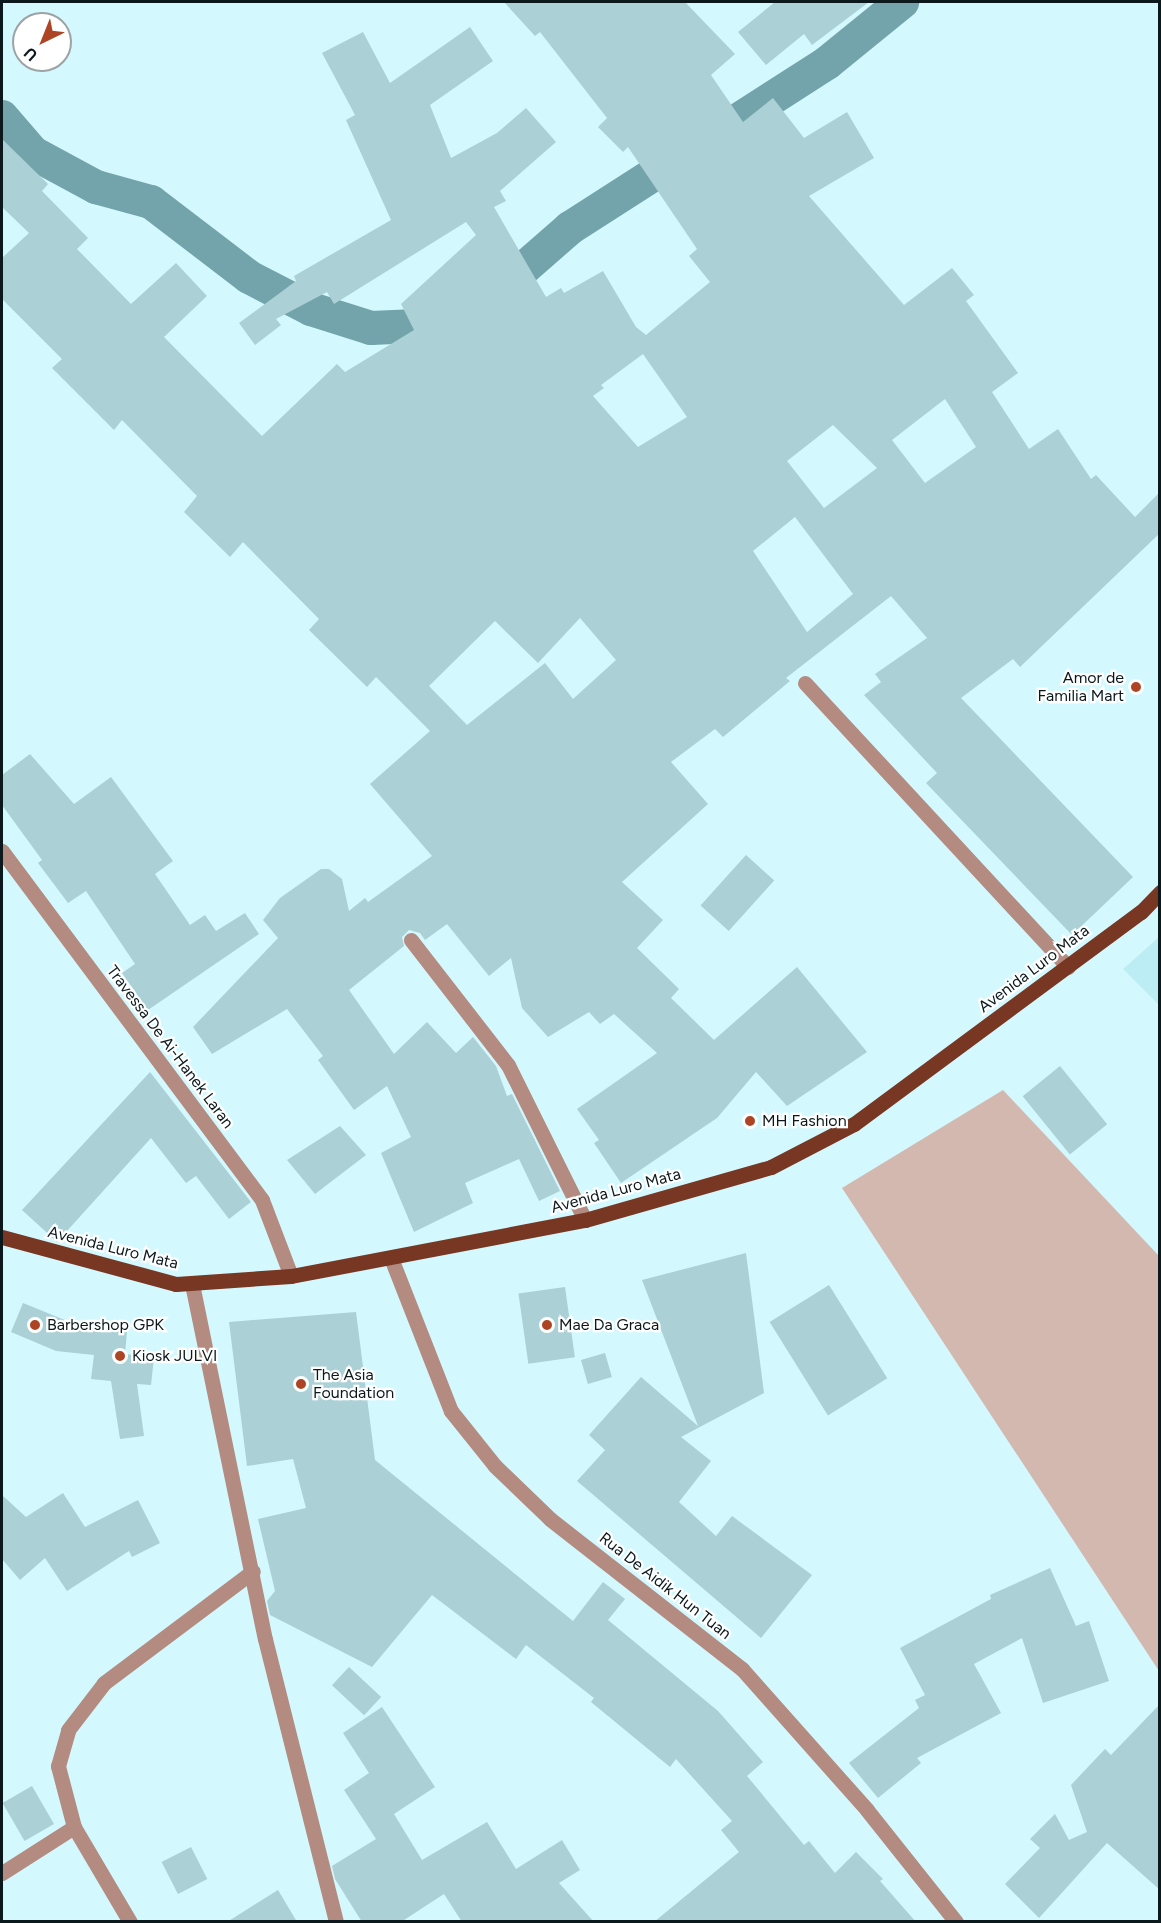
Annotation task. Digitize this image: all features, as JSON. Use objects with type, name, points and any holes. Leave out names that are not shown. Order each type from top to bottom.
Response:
[{"type":"main road","name":"Avenida Luro Mata","points":[[2,1237],[154,1278],[192,1284],[291,1276],[585,1220],[771,1167],[854,1124],[1142,912],[1160,892]]},
{"type":"street","points":[[805,682],[1068,967]]},
{"type":"street","name":"Travessa De Ai-Hanek Laran","points":[[2,851],[262,1200],[291,1276]]},
{"type":"street","points":[[411,940],[508,1065],[585,1220]]},
{"type":"street","name":"Rua De Aidik Hun Tuan","points":[[391,1258],[451,1410],[495,1466],[550,1519],[742,1670],[867,1810],[956,1922]]},
{"type":"street","points":[[192,1284],[253,1571],[265,1639],[336,1922]]},
{"type":"street","points":[[130,1922],[74,1827],[58,1766],[68,1730],[104,1683],[253,1571]]},
{"type":"street","points":[[2,1873],[74,1827]]},
{"type":"shaded area","points":[[1159,937],[1159,1005],[1123,969]]},
{"type":"shaded area","points":[[1003,1090],[1159,1256],[1159,1671],[842,1188]]},
{"type":"building","points":[[504,2],[685,2],[735,54],[711,75],[743,122],[773,98],[804,138],[847,112],[874,158],[809,196],[904,305],[952,268],[974,295],[966,301],[1018,373],[992,392],[1029,449],[1058,429],[1091,479],[1096,475],[1135,517],[1160,492],[1160,533],[1020,667],[1013,659],[961,698],[1133,877],[1072,935],[926,783],[937,773],[864,695],[881,682],[875,674],[927,638],[891,596],[786,678],[790,681],[723,737],[715,729],[671,762],[708,804],[622,882],[663,920],[637,948],[679,989],[671,998],[714,1040],[797,967],[867,1052],[787,1106],[756,1072],[717,1118],[621,1183],[594,1143],[599,1140],[577,1109],[657,1053],[614,1014],[600,1024],[589,1012],[548,1037],[522,1008],[511,958],[489,976],[447,924],[425,940],[420,933],[409,930],[402,937],[404,946],[349,990],[394,1054],[427,1022],[456,1053],[473,1037],[496,1066],[507,1096],[512,1094],[560,1191],[539,1201],[519,1159],[465,1183],[473,1203],[414,1232],[381,1153],[411,1137],[387,1086],[354,1110],[318,1060],[323,1056],[287,1009],[212,1054],[193,1027],[278,938],[263,920],[280,898],[321,869],[329,869],[342,879],[349,911],[365,898],[368,902],[432,856],[370,784],[430,731],[376,677],[367,687],[309,630],[319,619],[243,542],[230,557],[184,512],[197,496],[122,420],[114,430],[52,368],[62,359],[2,299],[2,258],[29,233],[2,207],[2,139],[48,184],[42,191],[88,238],[77,249],[131,304],[176,263],[207,296],[164,337],[262,436],[337,364],[345,372],[414,330],[401,304],[476,235],[466,222],[334,304],[327,292],[276,319],[281,325],[255,345],[239,323],[296,281],[294,276],[391,220],[346,120],[355,115],[322,53],[363,32],[390,83],[470,27],[493,61],[430,105],[451,158],[497,133],[526,108],[556,142],[500,191],[506,201],[494,207],[546,297],[561,288],[564,293],[603,271],[636,327],[646,335],[710,282],[689,256],[697,249],[628,147],[623,152],[598,127],[607,118],[540,32],[535,36]],"holes":[[[643,354],[687,417],[638,447],[593,396],[604,388],[601,385]],[[945,399],[976,447],[925,483],[892,440]],[[833,425],[877,468],[824,508],[787,461]],[[795,517],[853,594],[807,632],[753,551]],[[580,618],[616,660],[573,699],[545,663],[467,725],[429,686],[495,621],[538,663]]]},
{"type":"building","points":[[775,2],[869,2],[812,45],[804,34],[766,65],[738,32]]},
{"type":"building","points":[[30,754],[74,804],[111,777],[173,861],[155,874],[190,925],[205,915],[216,931],[245,913],[259,934],[148,1010],[122,973],[135,964],[86,891],[68,903],[38,863],[42,860],[2,805],[2,775]]},
{"type":"building","points":[[746,855],[774,880],[729,931],[700,906]]},
{"type":"building","points":[[1060,1066],[1107,1124],[1070,1154],[1023,1096]]},
{"type":"building","points":[[150,1072],[251,1202],[229,1219],[196,1176],[186,1183],[151,1138],[57,1242],[22,1210]]},
{"type":"building","points":[[340,1126],[366,1155],[315,1194],[287,1160]]},
{"type":"building","points":[[746,1253],[764,1393],[681,1437],[711,1461],[679,1502],[716,1536],[732,1516],[812,1575],[761,1638],[577,1481],[605,1450],[589,1435],[641,1377],[698,1426],[642,1280]]},
{"type":"building","points":[[829,1285],[887,1378],[828,1415],[770,1322]]},
{"type":"building","name":"Mae Da Graca","points":[[565,1287],[575,1357],[528,1364],[518,1294]]},
{"type":"building","points":[[23,1303],[82,1327],[127,1332],[125,1354],[154,1357],[151,1385],[137,1384],[144,1436],[120,1439],[111,1381],[91,1379],[94,1355],[56,1351],[11,1332]]},
{"type":"building","points":[[356,1312],[375,1460],[573,1621],[603,1582],[625,1599],[608,1620],[718,1711],[763,1762],[747,1776],[804,1845],[809,1841],[835,1873],[856,1852],[883,1879],[880,1881],[916,1922],[654,1922],[739,1852],[721,1830],[732,1821],[676,1759],[670,1767],[591,1702],[594,1698],[526,1645],[516,1659],[432,1595],[372,1667],[270,1615],[267,1601],[275,1591],[258,1519],[306,1508],[293,1459],[247,1466],[229,1322]]},
{"type":"building","points":[[605,1353],[612,1377],[588,1384],[581,1360]]},
{"type":"building","points":[[63,1493],[85,1527],[138,1500],[160,1543],[132,1557],[129,1551],[67,1591],[45,1558],[20,1580],[2,1559],[2,1495],[26,1517]]},
{"type":"building","points":[[1050,1568],[1076,1626],[1089,1621],[1109,1681],[1043,1703],[1022,1638],[974,1664],[1001,1713],[917,1758],[921,1763],[878,1798],[849,1763],[919,1708],[915,1700],[925,1695],[900,1648],[991,1599],[990,1595]]},
{"type":"building","points":[[349,1667],[381,1697],[364,1715],[332,1685]]},
{"type":"building","points":[[1160,1704],[1160,1890],[1107,1843],[1039,1918],[1005,1884],[1040,1848],[1030,1839],[1055,1814],[1069,1840],[1087,1832],[1071,1785],[1105,1749],[1111,1755]]},
{"type":"building","points":[[382,1707],[435,1787],[394,1814],[422,1860],[487,1822],[516,1869],[562,1840],[580,1870],[559,1883],[594,1922],[462,1922],[444,1894],[401,1922],[362,1922],[335,1879],[332,1866],[376,1839],[344,1790],[369,1773],[343,1733]]},
{"type":"building","points":[[32,1786],[54,1824],[25,1841],[3,1803]]},
{"type":"building","points":[[191,1847],[207,1879],[178,1894],[162,1862]]},
{"type":"building","points":[[278,1890],[297,1922],[227,1922]]},
{"type":"waterway","points":[[2,117],[33,153],[96,187],[151,202],[249,277],[311,309],[371,328],[439,325],[482,305],[570,228],[827,63],[902,2]]},
{"type":"place","name":"Amor de Familia Mart","points":[[1136,687]]},
{"type":"place","name":"MH Fashion","points":[[750,1121]]},
{"type":"place","name":"Barbershop GPK","points":[[35,1325]]},
{"type":"place","name":"Mae Da Graca","points":[[547,1325]]},
{"type":"place","name":"Kiosk JULVI","points":[[120,1356]]},
{"type":"place","name":"The Asia Foundation","points":[[301,1384]]}]
